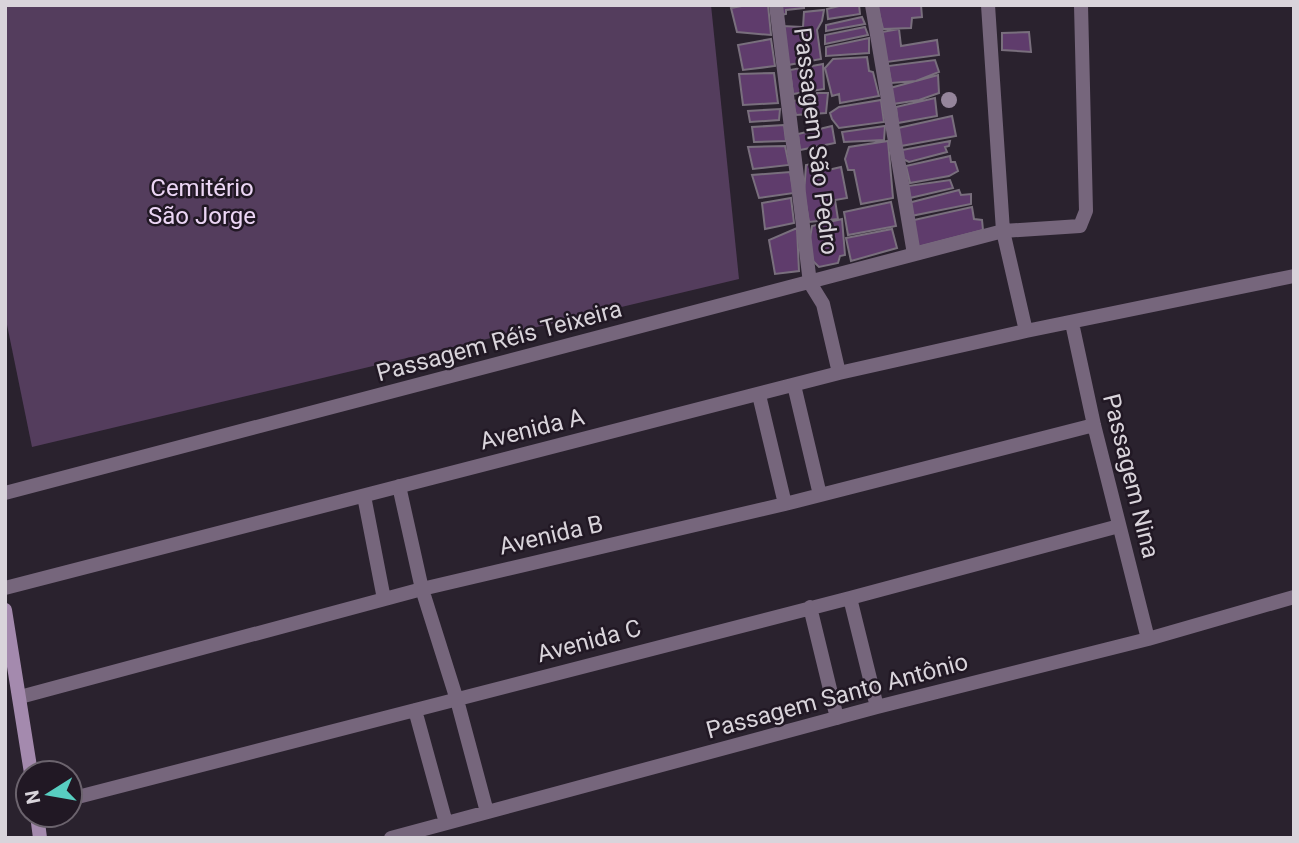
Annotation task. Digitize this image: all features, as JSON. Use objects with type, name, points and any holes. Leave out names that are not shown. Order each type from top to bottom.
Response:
[{"type":"street","name":"Passagem São Pedro","points":[[776,5],[810,283],[823,304],[839,373]]},
{"type":"street","points":[[872,5],[914,254]]},
{"type":"street","points":[[988,5],[1003,231],[1026,331]]},
{"type":"street","name":"Passagem Réis Teixeira","points":[[5,493],[1003,231],[1080,226],[1086,211],[1081,5]]},
{"type":"street","name":"Avenida A","points":[[5,588],[839,373],[1294,276]]},
{"type":"street","name":"Passagem Nina","points":[[1072,323],[1094,425],[1148,639]]},
{"type":"street","points":[[794,385],[820,495]]},
{"type":"street","points":[[759,395],[785,504]]},
{"type":"street","name":"Avenida B","points":[[20,697],[422,589],[785,504],[1094,425]]},
{"type":"street","points":[[399,486],[422,589],[457,699],[486,812]]},
{"type":"street","points":[[364,496],[384,599]]},
{"type":"street","name":"Avenida C","points":[[84,795],[1119,526]]},
{"type":"street","name":"Passagem Santo Antônio","points":[[391,838],[877,707],[1148,639],[1294,597]]},
{"type":"street","points":[[850,598],[877,707]]},
{"type":"street","points":[[810,607],[837,718]]},
{"type":"street","points":[[5,610],[29,759]]},
{"type":"street","points":[[415,710],[446,823]]},
{"type":"green space","name":"Cemitério São Jorge","points":[[5,5],[711,5],[739,279],[32,447],[5,315]]},
{"type":"building","points":[[768,5],[771,35],[737,32],[731,8]]},
{"type":"building","points":[[780,5],[804,5],[804,8],[786,10],[786,14],[781,15]]},
{"type":"building","points":[[859,5],[860,14],[828,19],[827,9]]},
{"type":"building","points":[[877,5],[921,5],[922,17],[912,18],[911,28],[883,29]]},
{"type":"building","points":[[824,10],[817,30],[821,59],[788,65],[782,26],[803,27],[804,12]]},
{"type":"building","points":[[862,17],[865,24],[826,31],[826,25]]},
{"type":"building","points":[[865,27],[868,35],[825,44],[825,35]]},
{"type":"building","points":[[899,29],[901,46],[937,40],[939,55],[887,62],[882,32]]},
{"type":"building","points":[[1029,32],[1031,52],[1002,50],[1002,33]]},
{"type":"building","points":[[869,38],[869,53],[826,56],[826,47]]},
{"type":"building","points":[[771,39],[775,66],[743,70],[738,45]]},
{"type":"building","points":[[867,57],[869,71],[873,72],[879,96],[840,103],[839,94],[832,96],[825,68],[833,59]]},
{"type":"building","points":[[935,60],[939,72],[916,81],[891,83],[888,66]]},
{"type":"building","points":[[823,64],[824,89],[793,94],[790,70]]},
{"type":"building","points":[[774,73],[778,103],[743,105],[739,74]]},
{"type":"building","points":[[938,75],[939,93],[919,100],[893,104],[890,88]]},
{"type":"building","points":[[817,93],[828,93],[826,113],[796,115],[792,101],[815,98]]},
{"type":"building","points":[[935,98],[937,116],[898,123],[896,107]]},
{"type":"building","points":[[881,100],[884,122],[839,128],[830,113],[839,107]]},
{"type":"building","points":[[780,109],[779,120],[750,122],[748,111]]},
{"type":"building","points":[[952,116],[956,136],[901,146],[898,128]]},
{"type":"building","points":[[784,125],[786,141],[754,142],[752,127]]},
{"type":"building","points":[[832,126],[835,143],[800,150],[798,134]]},
{"type":"building","points":[[885,126],[884,140],[844,142],[842,132]]},
{"type":"building","points":[[888,141],[893,198],[861,204],[854,170],[848,170],[845,159],[849,147]]},
{"type":"building","points":[[950,141],[949,146],[945,147],[947,152],[909,162],[903,159],[902,150]]},
{"type":"building","points":[[785,146],[789,165],[753,169],[748,147]]},
{"type":"building","points":[[950,156],[958,171],[949,176],[910,183],[906,166]]},
{"type":"building","points":[[827,161],[828,170],[841,167],[847,198],[835,200],[838,219],[809,222],[804,193],[806,165]]},
{"type":"building","points":[[790,172],[794,193],[759,198],[752,175]]},
{"type":"building","points":[[950,180],[953,188],[910,198],[908,186]]},
{"type":"building","points":[[959,190],[961,195],[971,194],[971,204],[911,216],[908,203]]},
{"type":"building","points":[[791,198],[794,223],[765,229],[762,203]]},
{"type":"building","points":[[891,202],[896,226],[848,235],[844,212]]},
{"type":"building","points":[[972,207],[974,219],[982,220],[983,230],[917,247],[914,220]]},
{"type":"building","points":[[842,219],[845,255],[840,256],[838,263],[819,267],[811,259],[812,226]]},
{"type":"building","points":[[797,228],[799,271],[775,274],[769,240]]},
{"type":"building","points":[[892,229],[897,248],[851,261],[846,238]]}]
